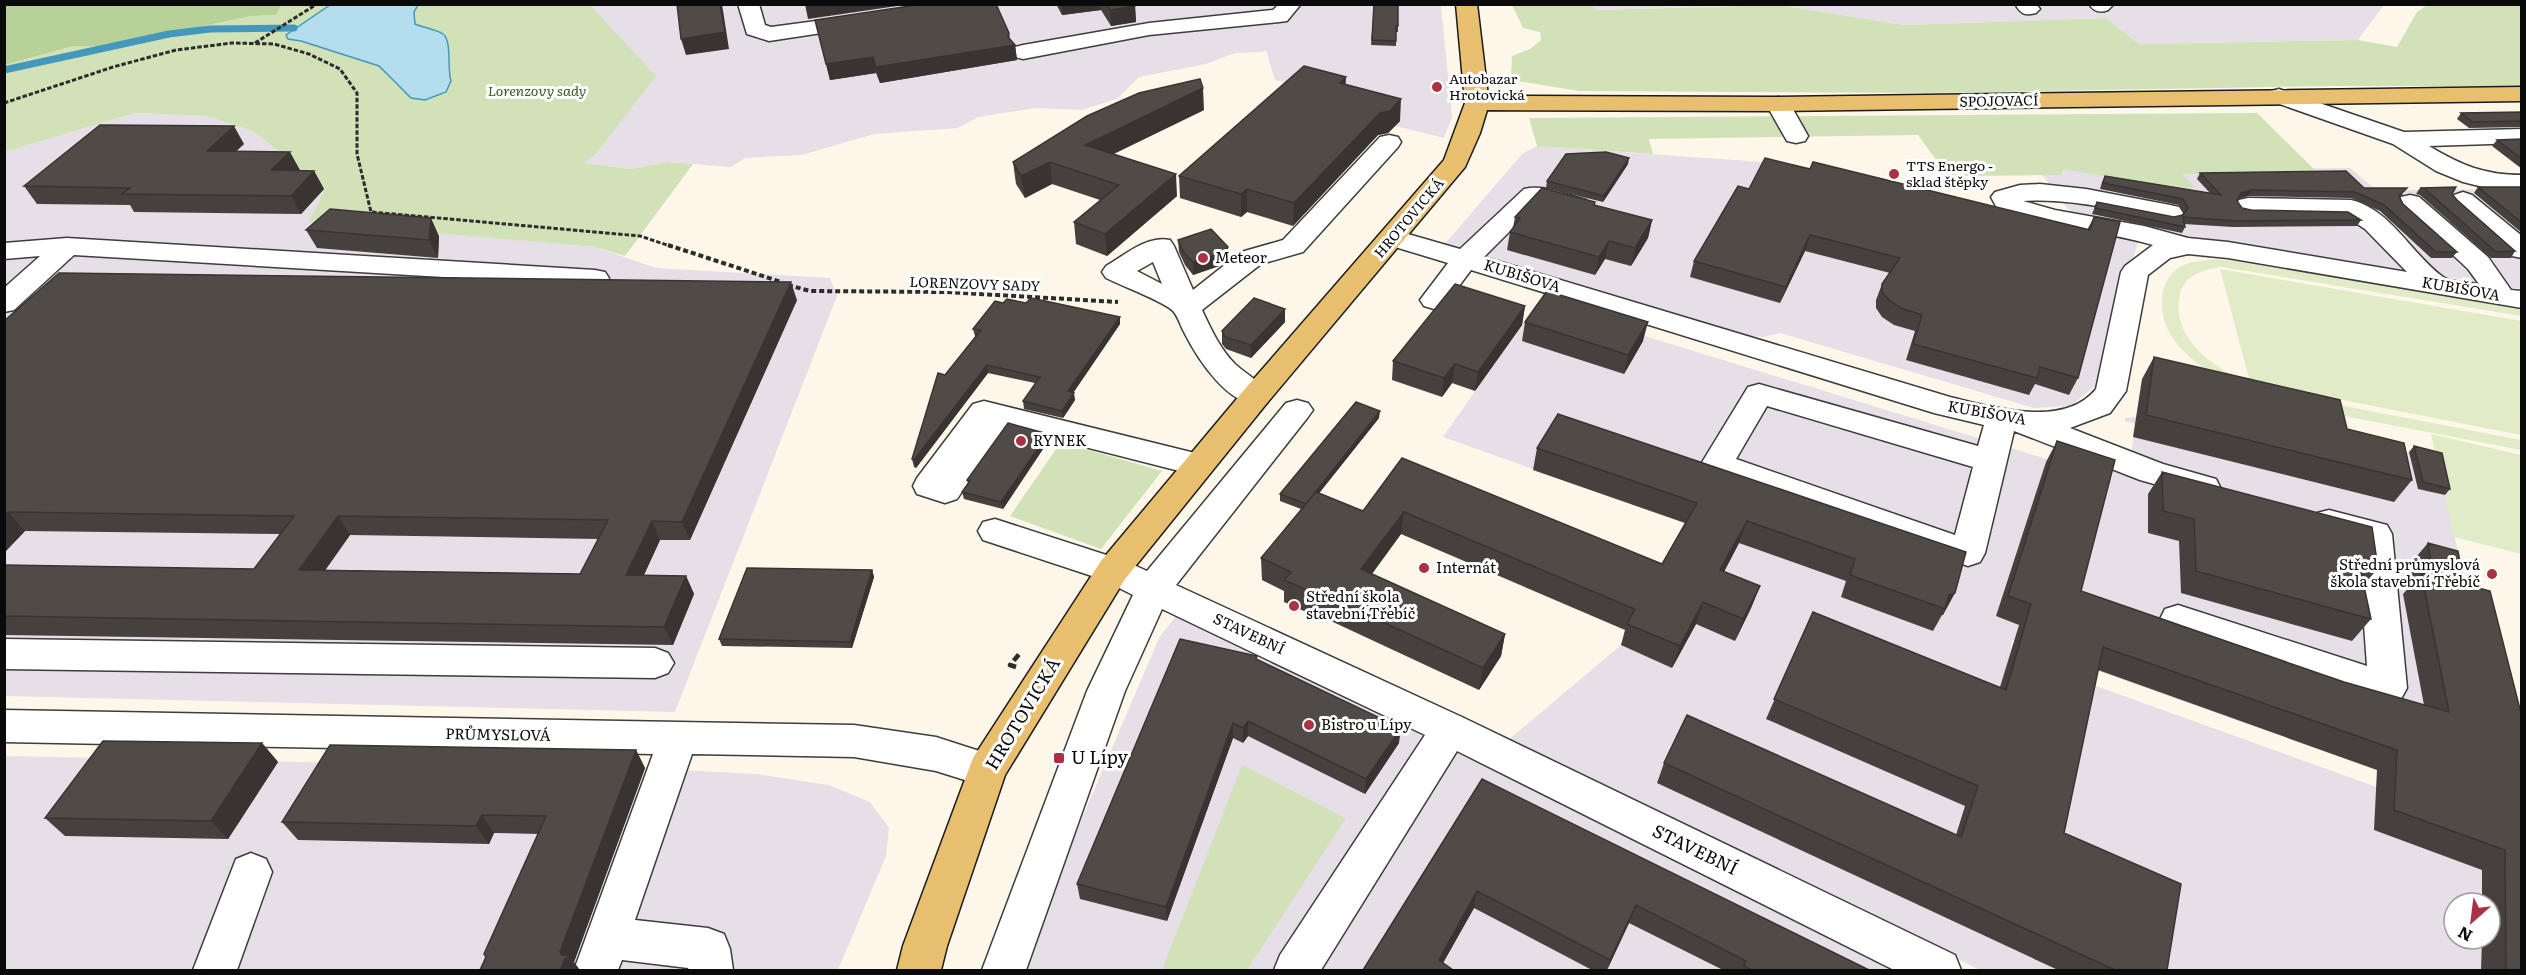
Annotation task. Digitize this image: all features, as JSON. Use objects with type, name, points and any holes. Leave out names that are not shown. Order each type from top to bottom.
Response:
[{"type":"main road","name":"HROTOVICKÁ","points":[[919,970],[925,946],[987,770],[1113,570],[1256,396],[1394,238],[1456,162],[1477,103],[1466,4]]},
{"type":"main road","name":"SPOJOVACÍ","points":[[1477,103],[1778,104],[2522,94]]},
{"type":"street","points":[[748,4],[755,28],[770,34],[884,18]]},
{"type":"street","points":[[1023,52],[1149,29],[1279,16],[1292,4]]},
{"type":"street","points":[[2279,96],[2402,139],[2451,171],[2519,190]]},
{"type":"street","points":[[1778,104],[1796,136]]},
{"type":"street","points":[[2522,114],[2494,114],[2522,136]]},
{"type":"street","points":[[2402,139],[2522,136]]},
{"type":"street","points":[[2460,138],[2519,190]]},
{"type":"street","points":[[1188,307],[1251,258],[1293,246],[1389,142]]},
{"type":"street","points":[[2170,213],[2056,193],[2013,193],[2004,197],[2007,204],[2028,212],[2096,227],[2139,233],[2187,246]]},
{"type":"street","points":[[1434,300],[1466,259],[1533,194],[1596,211]]},
{"type":"street","points":[[2463,200],[2522,250]]},
{"type":"street","points":[[2410,203],[2478,263],[2511,298]]},
{"type":"street","points":[[2247,206],[2350,208],[2374,223],[2434,284]]},
{"type":"street","points":[[2096,227],[2145,263]]},
{"type":"street","name":"KUBIŠOVA","points":[[1394,238],[1945,406],[2012,420],[2059,422],[2099,406],[2111,391],[2136,272],[2161,251],[2187,246],[2228,250],[2511,298]]},
{"type":"street","points":[[4,304],[67,246]]},
{"type":"street","points":[[4,251],[67,246],[595,278]]},
{"type":"street","points":[[1188,307],[1116,272],[1160,246],[1214,359],[1240,387],[1256,396]]},
{"type":"street","points":[[1992,460],[1759,394],[1717,464],[1968,553],[1992,460],[2012,420],[2152,472],[2230,494]]},
{"type":"street","points":[[1004,970],[1107,691],[1153,589],[1297,410]]},
{"type":"street","points":[[945,491],[999,414],[1199,465]]},
{"type":"street","points":[[2178,619],[2388,688],[2375,534],[2297,513]]},
{"type":"street","points":[[995,531],[1113,570]]},
{"type":"street","name":"STAVEBNÍ","points":[[1113,570],[1450,729],[1940,970]]},
{"type":"street","points":[[4,654],[655,663]]},
{"type":"street","name":"PRŮMYSLOVÁ","points":[[4,726],[854,741],[936,754],[987,770]]},
{"type":"street","points":[[1296,970],[1450,729]]},
{"type":"street","points":[[678,738],[601,954],[708,949],[711,970]]},
{"type":"street","points":[[215,970],[251,872]]},
{"type":"path","points":[[255,44],[317,4]]},
{"type":"path","name":"LORENZOVY SADY","points":[[4,103],[114,67],[176,50],[232,43],[283,46],[309,54],[340,69],[357,93],[357,154],[371,212],[640,236],[810,291],[946,292],[1124,302]]},
{"type":"shaded area","points":[[589,5],[1441,5],[1452,117],[1444,138],[1395,126],[1344,99],[1275,80],[1266,50],[1235,53],[1206,64],[1139,77],[1117,99],[1081,110],[1035,108],[978,117],[958,128],[874,134],[802,155],[745,158],[731,167],[668,162],[631,169],[583,163],[596,154],[655,76]]},
{"type":"shaded area","points":[[1593,5],[1762,5],[1595,10]]},
{"type":"shaded area","points":[[1779,5],[2384,5],[2358,40],[2139,44],[2106,18],[1904,25]]},
{"type":"shaded area","points":[[135,113],[206,116],[253,131],[325,188],[310,221],[595,247],[656,268],[830,278],[837,296],[675,712],[5,696],[5,152]]},
{"type":"shaded area","points":[[1537,146],[1791,164],[1896,185],[2084,230],[2037,168],[2166,170],[2350,168],[2376,190],[2521,189],[2521,289],[2252,245],[2138,242],[2100,382],[2071,406],[2034,408],[1780,333],[1763,337],[1739,334],[1444,245],[1522,154]]},
{"type":"shaded area","points":[[1537,303],[2112,479],[2115,460],[2129,464],[2136,424],[2125,421],[2125,418],[2141,416],[2154,391],[2140,388],[2142,379],[2324,422],[2327,432],[2437,459],[2519,821],[2012,640],[2010,655],[2521,839],[2521,970],[1980,970],[1507,741],[1621,645],[1673,555],[1687,524],[1443,437]]},
{"type":"shaded area","points":[[1176,616],[1904,970],[1019,970],[1159,638]]},
{"type":"shaded area","points":[[4,756],[660,769],[756,774],[829,785],[870,802],[889,828],[886,856],[838,970],[5,970]]},
{"type":"green space","points":[[5,4],[281,5],[276,15],[251,16],[104,47],[73,46],[5,65]]},
{"type":"green space","name":"Lorenzovy sady","points":[[589,4],[656,76],[596,154],[584,163],[631,169],[668,162],[693,164],[625,256],[595,247],[309,222],[325,188],[253,131],[206,116],[135,113],[5,152],[5,65],[73,46],[104,47],[251,16],[276,15],[281,5],[330,5],[286,35],[288,39],[316,45],[379,66],[397,86],[451,81],[447,71],[449,55],[444,34],[415,24],[414,12],[418,5]]},
{"type":"green space","points":[[1512,5],[1593,5],[1596,10],[1779,5],[1904,25],[2106,18],[2139,44],[2358,40],[2397,47],[2417,12],[2427,5],[2521,5],[2521,86],[2333,86],[1931,93],[1579,91],[1511,80],[1512,56],[1530,49],[1541,40],[1540,32],[1523,28]]},
{"type":"green space","points":[[2257,113],[2318,173],[2182,174],[2196,188],[2167,187],[2063,169],[2061,175],[1966,176],[1965,186],[1954,185],[1918,135],[1649,139],[1653,154],[1537,146],[1529,118]]},
{"type":"green space","points":[[2214,259],[2241,261],[2521,309],[2521,316],[2222,267],[2194,275],[2184,284],[2179,299],[2180,316],[2185,332],[2194,346],[2221,368],[2252,385],[2267,391],[2521,440],[2521,450],[2199,388],[2221,381],[2188,355],[2172,337],[2162,311],[2163,291],[2171,274],[2178,268]]},
{"type":"green space","points":[[2220,269],[2521,321],[2521,435],[2250,382]]},
{"type":"green space","points":[[2431,434],[2521,455],[2521,554],[2454,537]]},
{"type":"green space","points":[[1061,442],[1162,471],[1101,549],[1010,516]]},
{"type":"green space","points":[[1242,765],[1346,818],[1247,970],[1162,970]]},
{"type":"water","points":[[330,5],[418,5],[414,12],[415,24],[446,37],[451,81],[446,92],[425,100],[411,98],[379,66],[288,39],[286,35]]},
{"type":"building","points":[[677,4],[720,4],[725,32],[681,39]]},
{"type":"building","points":[[923,4],[996,4],[1009,33],[1008,37],[1015,45],[876,67],[873,57],[826,64],[815,20]]},
{"type":"building","points":[[1106,4],[1134,4],[1135,6],[1110,10]]},
{"type":"building","points":[[1374,4],[1398,4],[1396,41],[1372,40]]},
{"type":"building","points":[[1304,66],[1346,77],[1340,83],[1401,99],[1390,111],[1380,113],[1294,203],[1247,189],[1241,194],[1179,176]]},
{"type":"building","points":[[1200,79],[1203,88],[1085,145],[1176,174],[1105,234],[1074,222],[1119,185],[1050,162],[1021,176],[1013,162],[1087,116],[1139,93]]},
{"type":"building","points":[[2522,112],[2522,121],[2473,122],[2461,113]]},
{"type":"building","points":[[100,125],[234,126],[207,151],[290,152],[271,170],[314,171],[291,196],[122,194],[130,188],[24,186]]},
{"type":"building","points":[[2522,139],[2522,159],[2497,140]]},
{"type":"building","points":[[1606,152],[1629,158],[1604,196],[1547,181],[1566,154]]},
{"type":"building","points":[[1765,158],[1810,169],[1813,162],[2090,230],[2094,217],[2120,222],[2078,378],[2040,367],[2037,378],[1913,344],[1922,315],[1901,308],[1882,292],[1882,284],[1900,258],[1810,235],[1786,287],[1694,261],[1738,186],[1749,189]]},
{"type":"building","points":[[2346,171],[2364,188],[2407,188],[2399,196],[2403,204],[2457,252],[2436,252],[2384,205],[2355,192],[2252,190],[2241,193],[2237,201],[2242,208],[2251,210],[2348,212],[2361,220],[2237,221],[2183,217],[2185,227],[2095,208],[2097,202],[2174,217],[2183,215],[2188,208],[2183,199],[2103,183],[2105,176],[2221,195],[2200,173]]},
{"type":"building","points":[[2456,187],[2452,194],[2457,200],[2515,251],[2496,252],[2425,189],[2420,188]]},
{"type":"building","points":[[2478,187],[2522,187],[2522,223]]},
{"type":"building","points":[[1542,188],[1652,220],[1635,248],[1609,241],[1599,257],[1510,232],[1520,218],[1515,217]]},
{"type":"building","points":[[330,209],[431,218],[429,240],[306,230]]},
{"type":"building","points":[[1211,229],[1228,247],[1219,254],[1193,262],[1184,253],[1178,240]]},
{"type":"building","points":[[59,273],[791,282],[682,522],[652,521],[626,575],[686,576],[664,627],[4,616],[4,565],[254,569],[294,516],[8,512],[4,516],[4,321]],"holes":[[[338,516],[608,520],[580,574],[299,570]]]},
{"type":"building","points":[[1455,284],[1525,306],[1478,372],[1455,364],[1444,378],[1393,361]]},
{"type":"building","points":[[1547,291],[1648,322],[1628,355],[1525,322]]},
{"type":"building","points":[[1031,298],[1120,317],[1068,391],[1074,393],[1062,411],[1023,401],[1040,377],[987,365],[914,460],[912,459],[938,373],[945,375],[981,330],[973,329],[995,301],[1003,303],[1007,299],[1026,303]]},
{"type":"building","points":[[1254,298],[1285,309],[1251,345],[1225,337],[1222,331]]},
{"type":"building","points":[[2154,357],[2340,400],[2347,429],[2404,443],[2412,480],[2146,415]]},
{"type":"building","points":[[1356,402],[1380,411],[1306,504],[1280,494]]},
{"type":"building","points":[[1558,414],[1966,552],[1955,593],[1949,595],[1945,609],[1850,575],[1855,559],[1747,521],[1720,570],[1760,586],[1743,619],[1703,602],[1680,646],[1627,624],[1635,609],[1404,512],[1361,569],[1505,634],[1483,668],[1319,593],[1318,595],[1284,580],[1291,572],[1261,558],[1316,492],[1363,511],[1402,458],[1662,564],[1697,503],[1537,448]]},
{"type":"building","points":[[1008,423],[1048,434],[1001,502],[962,492],[970,481],[967,480]]},
{"type":"building","points":[[2057,441],[2115,460],[2081,591],[2344,682],[2449,712],[2421,573],[2433,576],[2428,543],[2458,551],[2464,584],[2490,591],[2522,717],[2522,970],[2506,970],[2505,850],[2394,810],[2397,750],[2103,647],[2064,833],[2181,884],[2167,970],[2115,970],[1664,763],[1687,715],[1961,837],[1978,786],[1774,699],[1813,612],[2006,690],[2031,604],[2008,596]]},
{"type":"building","points":[[2414,446],[2442,453],[2450,489],[2423,482]]},
{"type":"building","points":[[2162,472],[2372,527],[2378,568],[2359,563],[2371,619],[2196,571],[2194,519],[2163,511]]},
{"type":"building","points":[[747,568],[872,570],[850,642],[719,639]]},
{"type":"building","points":[[1180,639],[1257,656],[1256,659],[1401,728],[1366,779],[1248,721],[1243,728],[1233,723],[1166,907],[1077,884]]},
{"type":"building","points":[[103,741],[262,743],[211,821],[45,818]]},
{"type":"building","points":[[330,745],[636,750],[560,952],[562,955],[570,956],[565,959],[560,970],[480,970],[486,957],[484,954],[546,816],[482,815],[476,826],[282,822]]},
{"type":"building","points":[[1482,779],[1869,970],[1752,970],[1744,966],[1746,961],[1636,905],[1610,960],[1477,891],[1439,960],[1453,970],[1363,970]]},
{"type":"waterway","points":[[4,70],[169,34],[210,29],[294,28]]},
{"type":"place","name":"Autobazar Hrotovická","points":[[1437,87]]},
{"type":"place","name":"TTS Energo - sklad štěpky","points":[[1894,174]]},
{"type":"place","name":"Meteor","points":[[1203,258]]},
{"type":"place","name":"RYNEK","points":[[1021,441]]},
{"type":"place","name":"Internát","points":[[1424,568]]},
{"type":"place","name":"Střední průmyslová škola stavební Třebíč","points":[[2492,574]]},
{"type":"place","name":"Střední škola stavební Třebíč","points":[[1294,606]]},
{"type":"place","name":"Bistro u Lípy","points":[[1309,725]]},
{"type":"place","name":"U Lípy","points":[[1059,758]]}]
